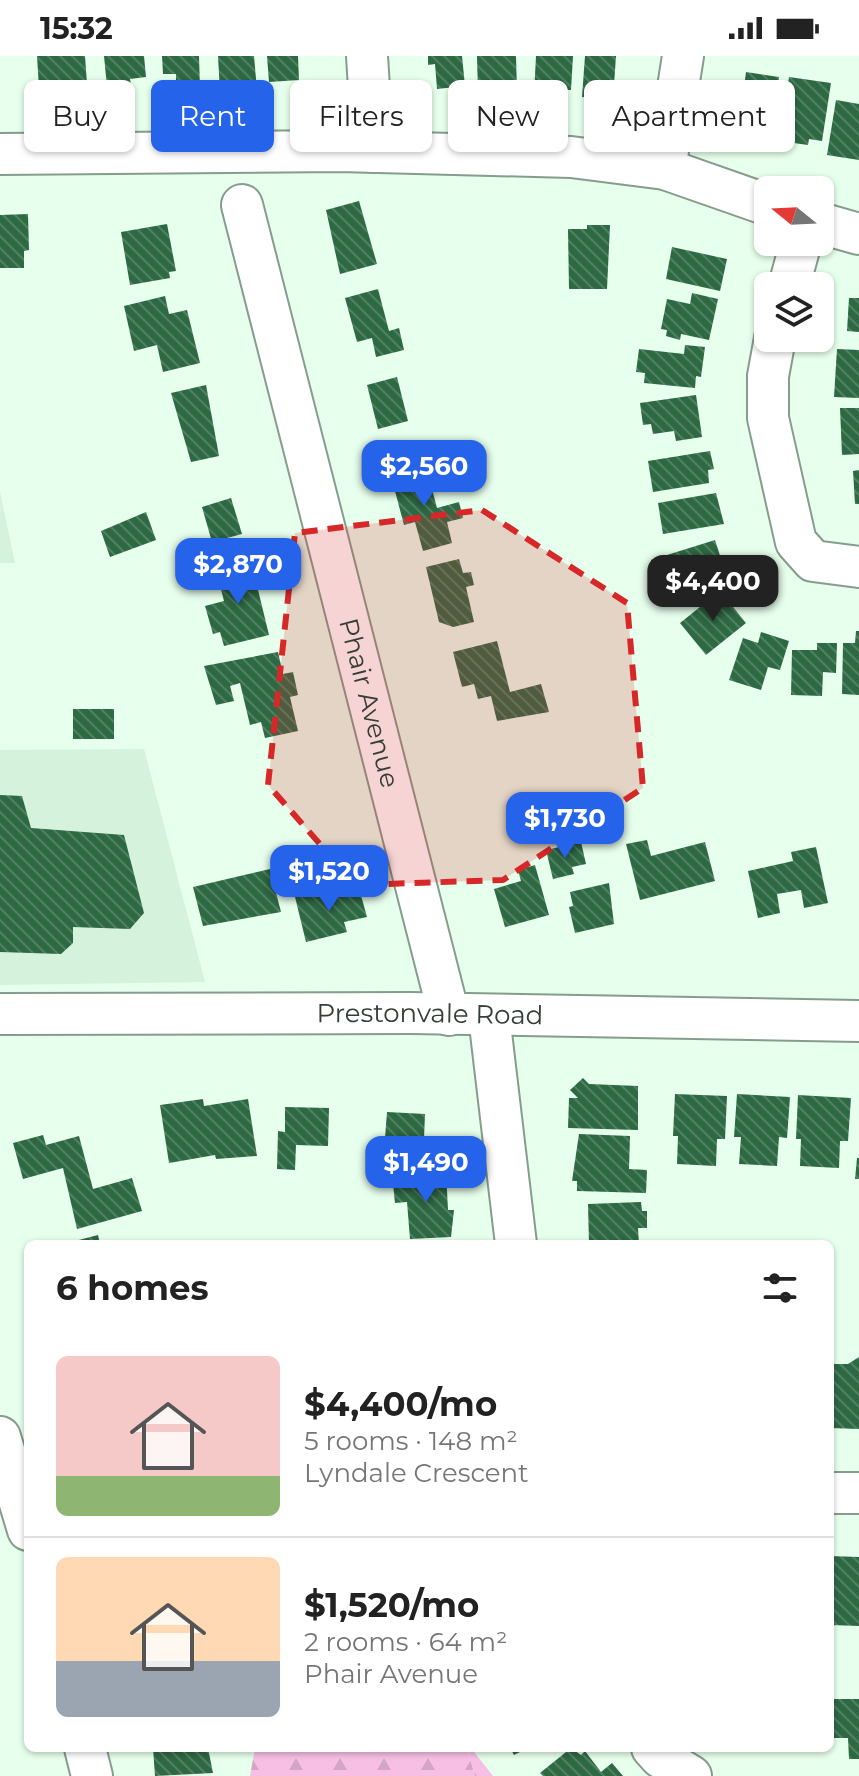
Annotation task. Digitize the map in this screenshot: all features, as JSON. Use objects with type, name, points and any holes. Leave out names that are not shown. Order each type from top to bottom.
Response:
[{"type":"street","points":[[367,56],[368,80]]},
{"type":"street","points":[[665,169],[683,56]]},
{"type":"street","points":[[0,154],[373,152],[571,157],[665,169],[754,200]]},
{"type":"street","name":"Phair Avenue","points":[[242,205],[449,1015]]},
{"type":"street","points":[[834,227],[859,234]]},
{"type":"street","points":[[772,352],[768,376],[768,418],[796,542],[813,561],[859,567]]},
{"type":"street","name":"Prestonvale Road","points":[[0,1014],[449,1015],[859,1021]]},
{"type":"street","points":[[489,1016],[516,1240]]},
{"type":"street","points":[[0,1437],[24,1517]]},
{"type":"street","points":[[834,1493],[859,1493]]},
{"type":"street","points":[[86,1752],[92,1776]]},
{"type":"street","points":[[656,1752],[691,1776]]},
{"type":"highlighted area","points":[[482,510],[627,603],[643,788],[503,880],[356,885],[268,785],[295,533]]},
{"type":"shaded area","points":[[0,492],[15,563],[0,563]]},
{"type":"shaded area","points":[[144,749],[205,982],[0,985],[0,750]]},
{"type":"green space","points":[[254,1752],[468,1752],[475,1776],[250,1776]]},
{"type":"green space","points":[[468,1752],[474,1752],[493,1776],[475,1776]]},
{"type":"building","points":[[37,56],[85,56],[87,80],[38,80]]},
{"type":"building","points":[[104,56],[144,56],[146,77],[106,80]]},
{"type":"building","points":[[162,56],[199,56],[200,80],[176,80],[176,74],[163,74]]},
{"type":"building","points":[[218,56],[254,56],[256,80],[219,80]]},
{"type":"building","points":[[267,56],[298,56],[299,80],[269,80]]},
{"type":"building","points":[[428,56],[462,56],[464,80],[448,80],[448,88],[437,89],[435,64],[428,65]]},
{"type":"building","points":[[477,56],[516,56],[517,80],[478,80]]},
{"type":"building","points":[[536,56],[573,56],[571,90],[568,90],[568,80],[535,80]]},
{"type":"building","points":[[585,56],[616,56],[614,80],[584,80],[582,97]]},
{"type":"building","points":[[746,72],[779,77],[779,80],[745,80]]},
{"type":"building","points":[[789,77],[831,83],[822,141],[809,139],[808,145],[795,143],[795,80],[789,80]]},
{"type":"building","points":[[836,100],[859,104],[859,160],[827,155]]},
{"type":"building","points":[[359,201],[377,264],[340,274],[326,210]]},
{"type":"building","points":[[28,214],[29,250],[24,251],[24,268],[0,268],[0,215]]},
{"type":"building","points":[[167,224],[176,271],[169,272],[170,278],[130,285],[121,232]]},
{"type":"building","points":[[587,225],[610,225],[607,289],[569,289],[568,229],[587,229]]},
{"type":"building","points":[[672,247],[727,259],[720,291],[666,279]]},
{"type":"building","points":[[378,289],[389,331],[399,328],[404,350],[376,357],[372,338],[357,342],[345,298]]},
{"type":"building","points":[[692,293],[718,299],[709,340],[681,334],[680,340],[666,336],[667,330],[661,329],[667,299],[690,304]]},
{"type":"building","points":[[165,296],[169,314],[187,310],[200,363],[163,372],[157,345],[134,351],[124,306]]},
{"type":"building","points":[[849,298],[859,298],[859,332],[847,331]]},
{"type":"building","points":[[685,345],[705,347],[701,377],[696,376],[695,388],[644,383],[645,373],[636,372],[639,349],[684,354]]},
{"type":"building","points":[[837,349],[859,350],[859,398],[834,397]]},
{"type":"building","points":[[397,377],[408,421],[378,429],[367,385]]},
{"type":"building","points":[[206,385],[219,456],[191,462],[171,393]]},
{"type":"building","points":[[696,395],[702,437],[676,441],[674,431],[653,434],[651,424],[643,425],[640,403]]},
{"type":"building","points":[[840,408],[859,408],[859,454],[842,455]]},
{"type":"building","points":[[710,451],[714,469],[708,470],[709,483],[653,492],[648,461]]},
{"type":"building","points":[[426,467],[437,508],[459,502],[463,518],[447,522],[452,543],[423,551],[415,522],[404,525],[391,476]]},
{"type":"building","points":[[859,470],[859,504],[855,504],[853,471]]},
{"type":"building","points":[[716,493],[724,524],[663,534],[658,503]]},
{"type":"building","points":[[231,498],[242,534],[212,542],[202,507]]},
{"type":"building","points":[[146,512],[156,540],[110,557],[101,531]]},
{"type":"building","points":[[715,540],[725,571],[666,589],[661,573],[655,575],[651,560]]},
{"type":"building","points":[[459,559],[463,573],[471,572],[474,585],[466,587],[474,622],[453,627],[439,622],[426,567]]},
{"type":"building","points":[[251,561],[269,635],[224,646],[220,632],[213,634],[205,606],[224,601],[216,570]]},
{"type":"building","points":[[720,591],[746,623],[706,655],[680,623]]},
{"type":"building","points":[[856,631],[859,631],[859,695],[842,694],[843,643],[855,643]]},
{"type":"building","points":[[761,632],[789,641],[780,670],[768,667],[761,690],[729,680],[743,638],[758,643]]},
{"type":"building","points":[[497,641],[510,692],[541,684],[549,712],[497,721],[491,696],[478,699],[474,684],[462,687],[453,652]]},
{"type":"building","points":[[817,643],[837,643],[836,673],[823,672],[822,696],[791,695],[792,650],[817,650]]},
{"type":"building","points":[[278,652],[283,674],[293,672],[298,695],[290,697],[298,731],[265,738],[261,722],[250,725],[240,683],[230,686],[234,701],[216,705],[204,666]]},
{"type":"building","points":[[73,709],[114,709],[114,739],[73,739]]},
{"type":"building","points":[[0,795],[22,796],[31,828],[124,835],[144,913],[130,929],[73,927],[73,943],[61,954],[0,952]]},
{"type":"building","points":[[647,840],[651,856],[705,842],[715,881],[640,900],[626,844]]},
{"type":"building","points":[[581,842],[586,864],[572,867],[574,874],[553,879],[546,850]]},
{"type":"building","points":[[816,847],[828,903],[804,908],[801,890],[777,894],[780,913],[758,918],[748,871],[793,861],[791,852]]},
{"type":"building","points":[[535,865],[549,915],[505,927],[494,889],[521,881],[518,870]]},
{"type":"building","points":[[270,869],[281,912],[203,926],[193,887]]},
{"type":"building","points":[[609,883],[614,924],[575,933],[569,907],[573,906],[570,892]]},
{"type":"building","points":[[359,888],[367,917],[344,922],[347,932],[306,942],[295,897],[327,889],[328,896]]},
{"type":"building","points":[[583,1078],[589,1084],[638,1086],[638,1130],[568,1128],[569,1098],[578,1098],[570,1090]]},
{"type":"building","points":[[675,1094],[727,1096],[725,1139],[717,1139],[716,1166],[677,1164],[678,1136],[673,1136]]},
{"type":"building","points":[[737,1094],[790,1097],[787,1138],[779,1137],[777,1166],[739,1164],[741,1137],[734,1137]]},
{"type":"building","points":[[798,1095],[851,1098],[848,1141],[840,1141],[839,1168],[800,1166],[801,1139],[796,1139]]},
{"type":"building","points":[[203,1099],[204,1106],[248,1099],[257,1156],[216,1159],[215,1155],[169,1163],[160,1105]]},
{"type":"building","points":[[285,1107],[329,1108],[328,1146],[296,1145],[295,1170],[277,1169],[278,1131],[285,1132]]},
{"type":"building","points":[[387,1112],[425,1114],[424,1139],[385,1138]]},
{"type":"building","points":[[579,1134],[630,1136],[629,1169],[647,1170],[646,1193],[577,1191],[577,1181],[572,1181]]},
{"type":"building","points":[[43,1135],[46,1145],[79,1136],[93,1189],[132,1178],[142,1211],[77,1229],[63,1168],[23,1179],[13,1143]]},
{"type":"building","points":[[857,1158],[859,1179],[855,1179]]},
{"type":"building","points":[[446,1171],[448,1210],[454,1210],[451,1237],[410,1239],[407,1202],[395,1203],[393,1184],[406,1183],[406,1173]]},
{"type":"building","points":[[641,1202],[642,1211],[647,1211],[647,1228],[638,1228],[639,1240],[589,1240],[588,1204]]},
{"type":"building","points":[[98,1235],[99,1240],[79,1240]]},
{"type":"building","points":[[859,1357],[859,1429],[834,1428],[834,1364],[848,1364]]},
{"type":"building","points":[[834,1556],[859,1557],[859,1626],[834,1625]]},
{"type":"building","points":[[834,1699],[859,1699],[859,1759],[849,1759],[848,1738],[834,1738]]},
{"type":"building","points":[[153,1752],[209,1752],[213,1773],[155,1776]]},
{"type":"building","points":[[566,1752],[581,1755],[586,1752],[601,1772],[612,1763],[623,1776],[543,1776],[540,1773]]}]
